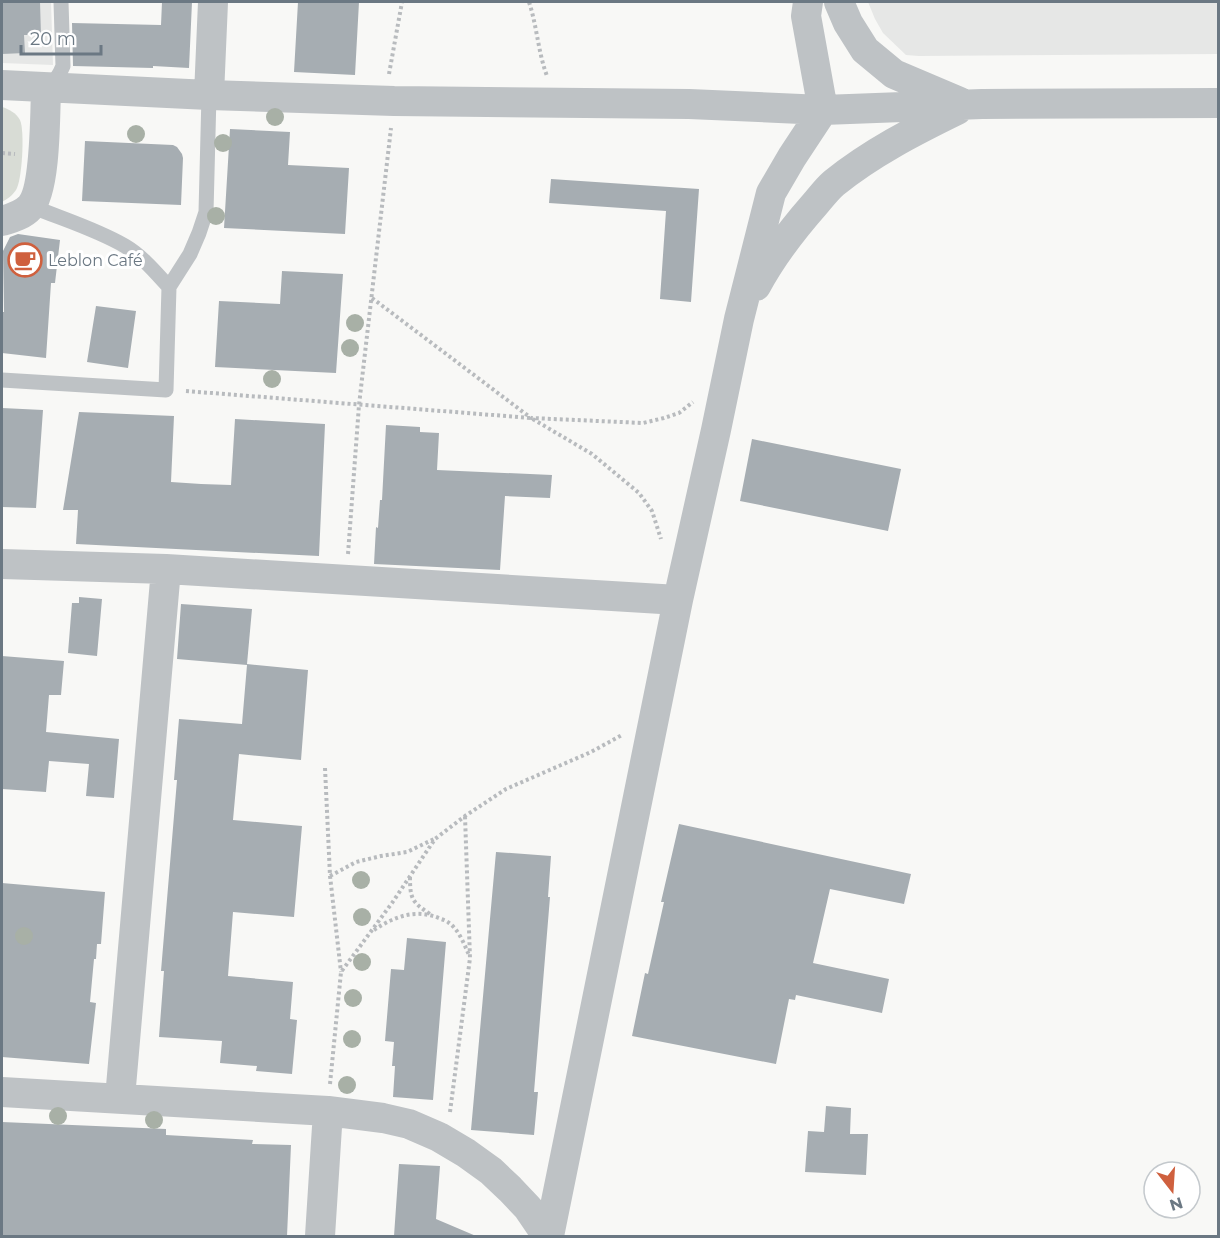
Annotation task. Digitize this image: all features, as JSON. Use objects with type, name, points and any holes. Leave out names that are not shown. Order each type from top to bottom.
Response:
[{"type":"street","points":[[209,95],[213,2]]},
{"type":"street","points":[[548,1236],[678,600],[739,318],[771,193],[823,110],[806,16],[808,2]]},
{"type":"street","points":[[839,2],[848,23],[865,50],[894,74],[968,105]]},
{"type":"street","points":[[2,85],[389,101],[689,104],[823,110],[968,105],[1218,102]]},
{"type":"street","points":[[2,221],[18,216],[31,206],[38,193],[42,176],[46,88]]},
{"type":"street","points":[[739,318],[782,245],[803,217],[833,184],[909,134],[968,105]]},
{"type":"street","points":[[2,564],[166,569],[678,600]]},
{"type":"street","points":[[120,1098],[166,569]]},
{"type":"street","points":[[2,1092],[328,1112],[383,1118],[409,1124],[439,1137],[491,1171],[528,1208],[548,1236]]},
{"type":"street","points":[[320,1236],[328,1112]]},
{"type":"lane","points":[[46,88],[60,75],[63,66],[62,2]]},
{"type":"lane","points":[[2,380],[166,390],[170,287],[190,254],[200,233],[206,212],[209,95]]},
{"type":"lane","points":[[31,206],[102,234],[127,247],[170,287]]},
{"type":"path","points":[[346,580],[359,405],[372,298],[394,40],[402,2]]},
{"type":"path","points":[[529,2],[536,23],[543,64],[557,102]]},
{"type":"path","points":[[372,298],[531,418],[592,454],[639,493],[652,511],[662,543]]},
{"type":"path","points":[[166,390],[531,418],[642,423],[679,413],[694,401]]},
{"type":"path","points":[[330,876],[356,862],[407,852],[435,839],[506,789],[591,752],[654,719]]},
{"type":"path","points":[[325,768],[330,876],[341,972],[328,1112]]},
{"type":"path","points":[[439,1137],[451,1109],[470,958],[465,816]]},
{"type":"path","points":[[341,972],[435,839]]},
{"type":"path","points":[[410,877],[410,892],[416,905],[449,923],[461,937],[470,958]]},
{"type":"path","points":[[371,932],[389,920],[410,913],[431,915]]},
{"type":"shaded area","points":[[2,2],[51,2],[53,65],[2,63]]},
{"type":"shaded area","points":[[868,2],[1218,2],[1218,54],[906,55],[883,33]]},
{"type":"shaded area","points":[[2,107],[12,112],[20,120],[23,145],[18,185],[13,194],[2,202]]},
{"type":"building","points":[[2,2],[40,2],[41,35],[24,35],[25,53],[2,54]]},
{"type":"building","points":[[162,2],[192,2],[189,68],[73,66],[72,23],[161,25]]},
{"type":"building","points":[[298,2],[359,2],[355,75],[294,72]]},
{"type":"building","points":[[230,129],[290,132],[288,165],[349,168],[345,234],[224,228]]},
{"type":"building","points":[[85,141],[177,147],[183,158],[181,205],[82,201]]},
{"type":"building","points":[[551,179],[699,189],[691,302],[660,299],[666,211],[549,203]]},
{"type":"building","points":[[18,234],[60,240],[55,283],[51,283],[46,358],[2,353],[3,251],[10,237]]},
{"type":"building","points":[[282,271],[343,274],[336,373],[215,367],[219,301],[280,304]]},
{"type":"building","points":[[96,306],[136,311],[128,368],[87,362]]},
{"type":"building","points":[[2,408],[43,410],[36,508],[2,507]]},
{"type":"building","points":[[79,412],[174,416],[171,482],[201,484],[231,485],[235,419],[325,424],[319,556],[76,544],[78,510],[63,510]]},
{"type":"building","points":[[386,425],[420,427],[420,432],[439,433],[437,470],[552,475],[550,498],[505,496],[500,570],[374,564],[376,527],[378,528],[380,500],[382,500]]},
{"type":"building","points":[[752,439],[901,469],[888,531],[740,501]]},
{"type":"building","points":[[79,597],[102,599],[97,656],[68,653],[72,603],[79,603]]},
{"type":"building","points":[[181,604],[252,609],[247,664],[308,670],[301,760],[239,754],[233,820],[302,826],[294,917],[233,912],[228,976],[293,982],[290,1019],[297,1020],[292,1074],[256,1071],[257,1066],[220,1063],[222,1041],[159,1037],[164,971],[161,971],[177,780],[174,780],[179,719],[242,724],[247,665],[177,659]]},
{"type":"building","points":[[2,656],[64,661],[61,695],[49,695],[46,732],[119,739],[114,798],[86,796],[89,764],[49,761],[46,792],[2,789]]},
{"type":"building","points":[[679,824],[911,874],[904,904],[830,889],[813,963],[889,979],[882,1013],[796,995],[795,1000],[789,999],[776,1064],[632,1036],[645,973],[648,974],[664,902],[661,902]]},
{"type":"building","points":[[496,852],[551,856],[548,897],[550,897],[534,1092],[538,1092],[534,1135],[471,1130]]},
{"type":"building","points":[[2,883],[105,892],[101,944],[97,944],[96,959],[94,959],[90,1002],[96,1003],[89,1064],[2,1057]]},
{"type":"building","points":[[407,938],[446,942],[433,1100],[393,1097],[394,1042],[385,1041],[391,969],[404,970]]},
{"type":"building","points":[[826,1106],[851,1108],[850,1134],[868,1134],[866,1175],[805,1172],[808,1131],[824,1132]]},
{"type":"building","points":[[2,1122],[166,1129],[166,1135],[253,1140],[252,1144],[291,1145],[287,1236],[2,1236]]},
{"type":"building","points":[[399,1164],[440,1166],[436,1219],[476,1236],[394,1236]]},
{"type":"place","name":"Leblon Café","points":[[25,260]]}]
